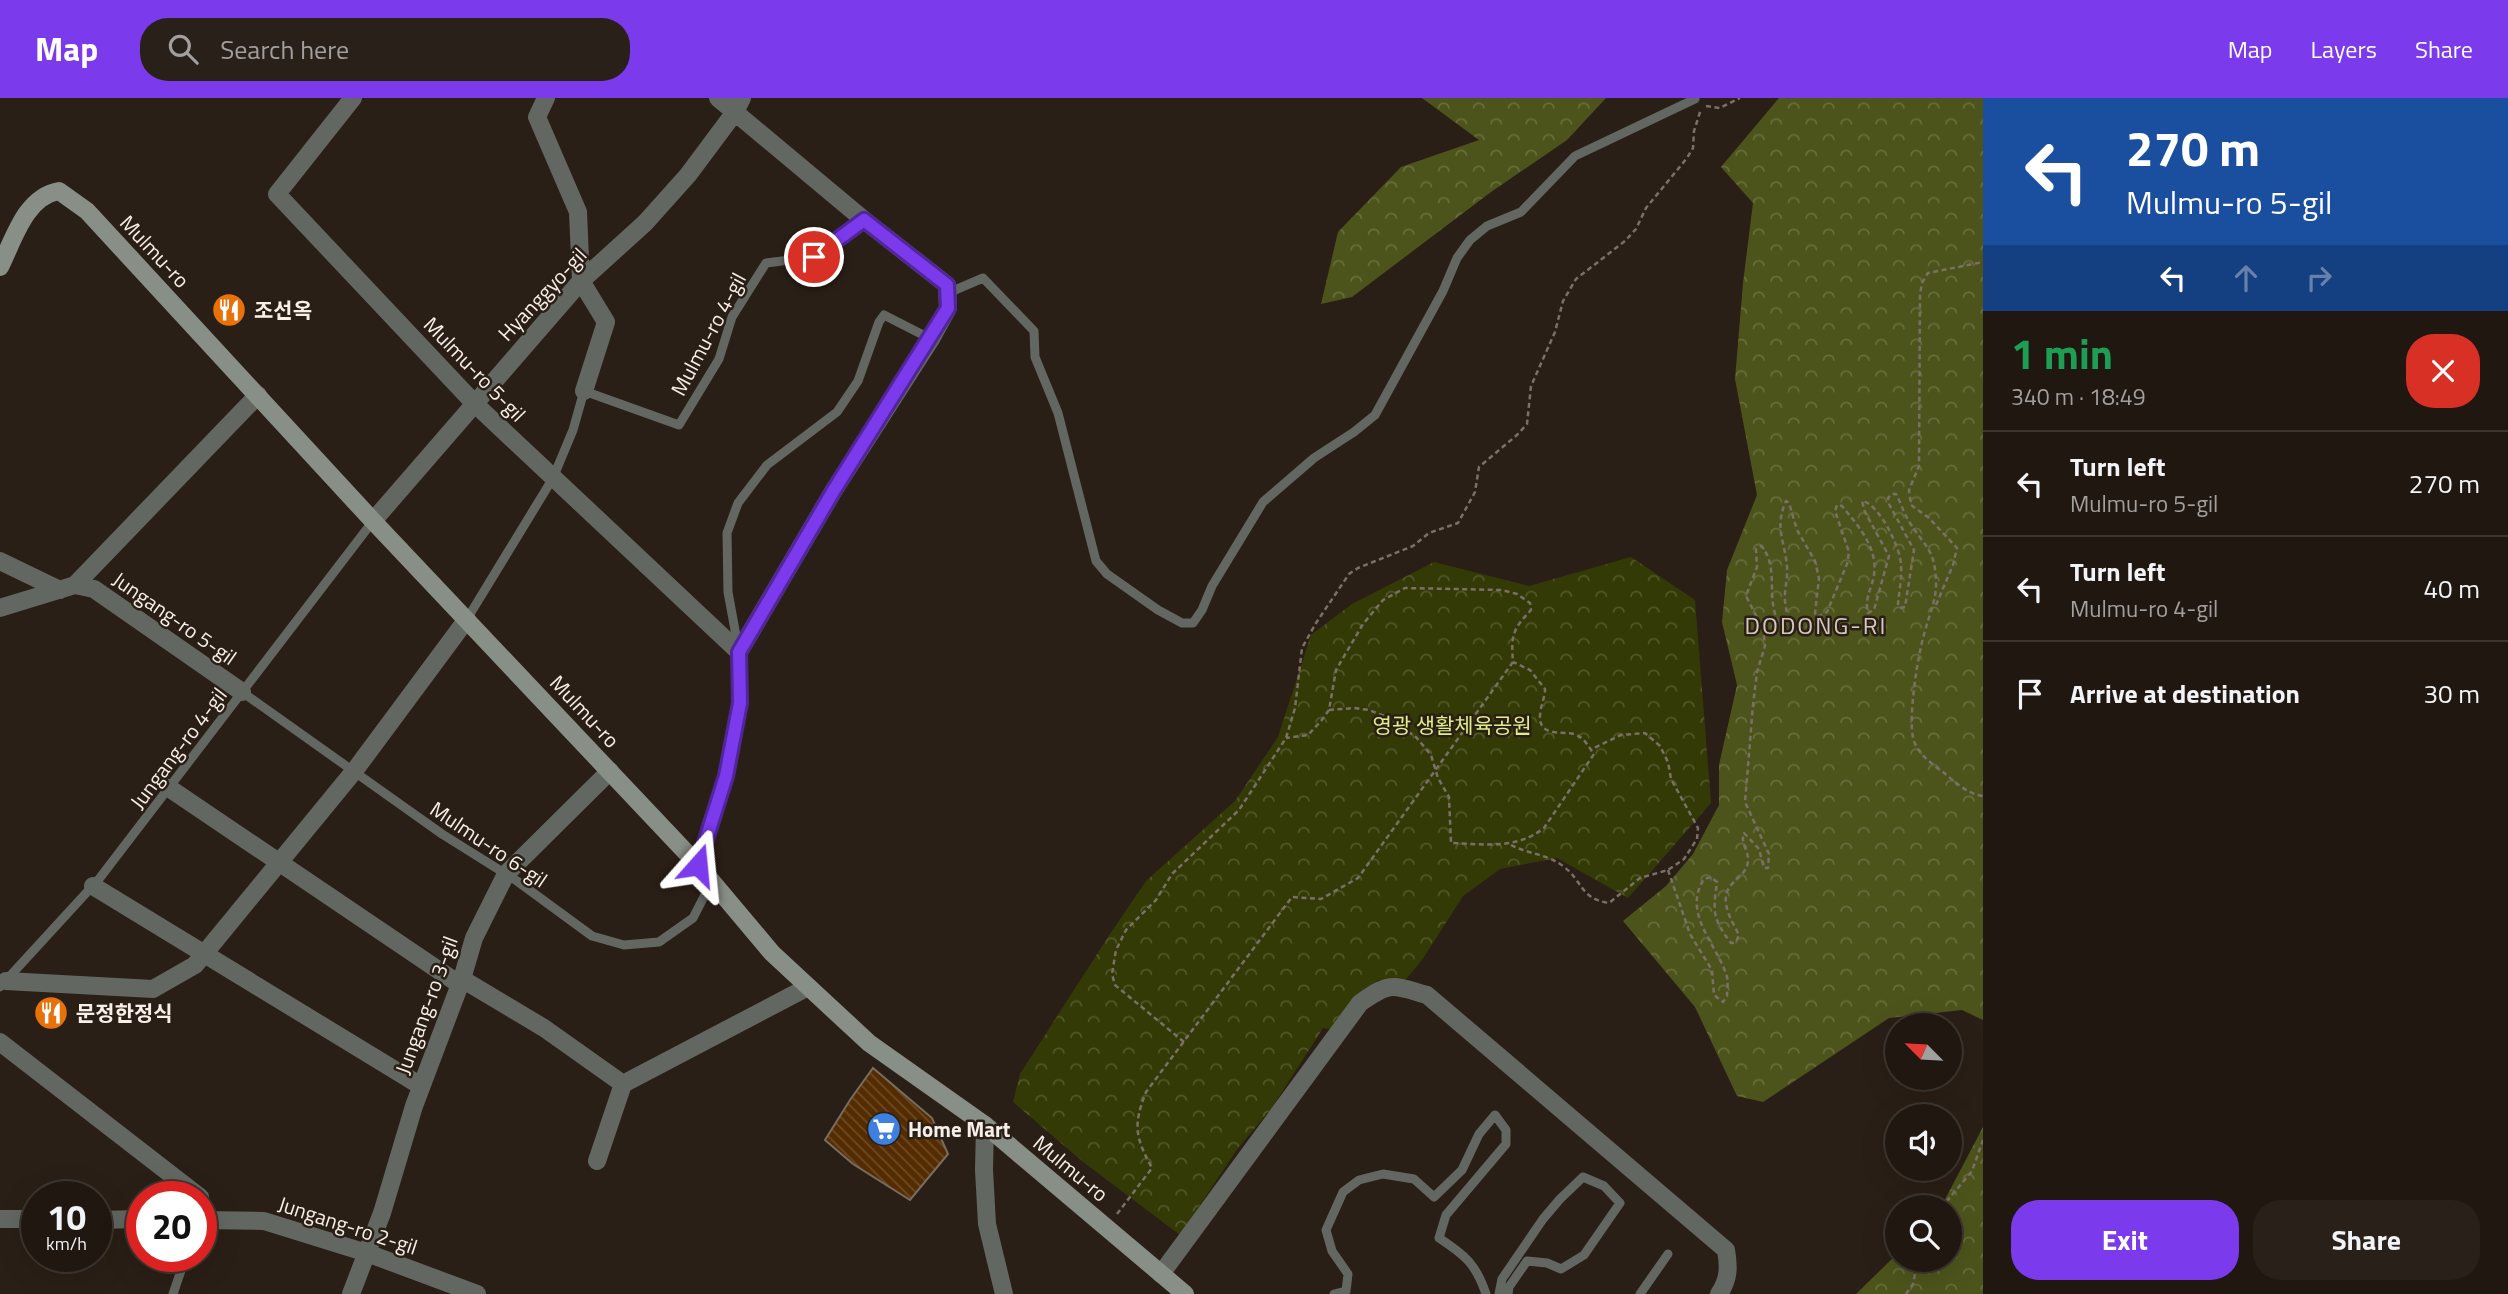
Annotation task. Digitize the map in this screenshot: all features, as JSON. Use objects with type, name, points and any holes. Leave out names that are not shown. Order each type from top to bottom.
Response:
[{"type":"main road","name":"Mulmu-ro","points":[[0,267],[33,203],[46,193],[59,191],[87,211],[373,521],[698,865],[772,953],[869,1043],[985,1125],[1185,1294]]},
{"type":"street","name":"Mulmu-ro 5-gil","points":[[353,98],[277,194],[475,404],[739,652]]},
{"type":"street","points":[[546,98],[537,117],[578,212],[581,281],[606,322],[584,391]]},
{"type":"street","points":[[718,98],[739,105],[864,220],[947,285],[948,293],[948,308],[931,338],[834,490],[739,652]]},
{"type":"street","name":"Hyanggyo-gil","points":[[373,521],[581,281],[645,223],[688,175],[739,105]]},
{"type":"street","points":[[0,608],[68,588],[258,396]]},
{"type":"street","name":"Jungang-ro 5-gil","points":[[0,561],[68,588],[94,589],[242,692]]},
{"type":"street","points":[[3,984],[153,989],[195,965],[355,770],[467,619]]},
{"type":"street","name":"Jungang-ro 3-gil","points":[[351,1294],[382,1213],[421,1086],[461,982],[474,938],[506,874],[610,771]]},
{"type":"street","points":[[169,788],[461,982],[544,1028],[623,1084]]},
{"type":"street","points":[[93,886],[421,1086]]},
{"type":"street","points":[[1161,1274],[1360,1003],[1382,987],[1394,986],[1427,995],[1726,1250],[1729,1265],[1727,1282],[1719,1294]]},
{"type":"street","points":[[597,1161],[623,1084],[808,987]]},
{"type":"street","points":[[0,1042],[178,1181]]},
{"type":"street","points":[[985,1125],[987,1224],[1003,1294]]},
{"type":"street","points":[[217,1211],[229,1220]]},
{"type":"street","points":[[0,1219],[21,1220]]},
{"type":"street","name":"Jungang-ro 2-gil","points":[[217,1220],[264,1221],[367,1253],[477,1294]]},
{"type":"lane","points":[[948,293],[983,278],[1034,331],[1035,357],[1058,413],[1096,561],[1107,574],[1158,610],[1182,623],[1193,623],[1263,502],[1314,458],[1376,415],[1443,291],[1457,258],[1470,240],[1488,226],[1521,212],[1575,156],[1685,104],[1698,102]]},
{"type":"lane","name":"Mulmu-ro 4-gil","points":[[584,391],[679,425],[719,359],[732,317],[766,263],[814,257],[864,220]]},
{"type":"lane","points":[[698,865],[726,776],[740,703],[739,652],[728,592],[727,533],[738,503],[767,465],[837,412],[858,381],[884,315],[931,338]]},
{"type":"lane","points":[[467,619],[553,478],[573,430],[584,391]]},
{"type":"lane","name":"Jungang-ro 4-gil","points":[[3,984],[93,886],[373,521]]},
{"type":"lane","name":"Mulmu-ro 6-gil","points":[[242,692],[442,834],[506,874],[592,936],[624,945],[659,942],[693,918],[712,881]]},
{"type":"lane","points":[[1334,1294],[1346,1291],[1348,1273],[1332,1251],[1326,1230],[1343,1192],[1359,1180],[1383,1174],[1414,1179],[1434,1197],[1462,1170],[1479,1134],[1495,1115],[1506,1130],[1506,1144],[1446,1215],[1439,1238],[1464,1255],[1480,1275],[1486,1294]]},
{"type":"lane","points":[[1499,1294],[1502,1279],[1560,1199],[1583,1177],[1604,1186],[1620,1202],[1584,1255],[1561,1269],[1547,1263],[1527,1261],[1509,1287],[1508,1294]]},
{"type":"lane","points":[[1640,1294],[1668,1254]]},
{"type":"lane","points":[[173,1294],[181,1272]]},
{"type":"path","points":[[1685,104],[1698,102],[1720,108],[1740,98]]},
{"type":"path","points":[[1184,1042],[1115,985],[1112,974],[1116,950],[1126,930],[1156,900],[1172,874],[1239,810],[1286,738],[1295,708],[1302,648],[1349,574],[1413,547],[1429,533],[1458,523],[1475,492],[1479,467],[1527,424],[1531,386],[1555,332],[1563,301],[1576,279],[1625,241],[1636,229],[1646,208],[1687,158],[1693,148],[1698,102]]},
{"type":"path","points":[[1983,262],[1928,273],[1922,282],[1919,466],[1909,490],[1911,505],[1929,517],[1957,548],[1946,585],[1924,634],[1913,704],[1914,742],[1919,751],[1941,771],[1968,792],[1983,796]]},
{"type":"path","points":[[1668,870],[1690,934],[1712,970],[1714,995],[1723,1002],[1727,996],[1727,976],[1697,916],[1697,898],[1704,878],[1711,877],[1717,882],[1714,903],[1717,924],[1731,943],[1736,942],[1739,935],[1727,904],[1727,891],[1745,870],[1748,860],[1742,839],[1744,833],[1759,849],[1764,868],[1768,868],[1769,854],[1745,802],[1752,705],[1765,646],[1763,629],[1746,596],[1757,568],[1756,549],[1761,546],[1767,552],[1770,565],[1774,614],[1779,622],[1787,624],[1787,568],[1780,517],[1787,501],[1797,530],[1815,561],[1819,578],[1815,613],[1817,617],[1827,612],[1847,564],[1849,552],[1835,511],[1837,505],[1842,506],[1871,547],[1874,576],[1866,608],[1868,613],[1874,610],[1889,556],[1865,512],[1862,501],[1871,503],[1882,517],[1899,552],[1901,565],[1898,604],[1900,608],[1905,607],[1914,550],[1889,503],[1888,498],[1892,494],[1896,494],[1909,522],[1934,558],[1936,582],[1933,611]]},
{"type":"path","points":[[1106,1227],[1152,1168],[1139,1145],[1136,1116],[1146,1092],[1292,897],[1321,899],[1358,878],[1513,662],[1511,639],[1515,628],[1531,610],[1530,604],[1517,594],[1502,590],[1405,588],[1383,600],[1363,624],[1336,670],[1329,710],[1308,735],[1286,738]]},
{"type":"path","points":[[1329,710],[1369,710],[1387,717],[1416,737],[1431,755],[1438,778],[1449,797],[1451,843],[1511,845],[1535,835],[1544,828],[1594,754],[1583,738],[1574,734],[1555,734],[1543,726],[1539,718],[1545,688],[1530,670],[1513,662]]},
{"type":"path","points":[[1511,845],[1564,866],[1588,897],[1609,904],[1640,878],[1668,870],[1684,859],[1692,849],[1698,828],[1671,779],[1668,762],[1660,746],[1645,733],[1621,735],[1591,750]]},
{"type":"path","points":[[1952,1195],[1972,1171],[1983,1140]]},
{"type":"path","points":[[1906,1294],[1913,1284],[1916,1272]]},
{"type":"green space","points":[[1422,98],[1606,98],[1567,140],[1491,192],[1352,297],[1321,304],[1338,232],[1401,167],[1479,140]]},
{"type":"green space","points":[[1779,98],[1983,98],[1983,1020],[1962,1010],[1885,1013],[1885,1021],[1763,1102],[1737,1096],[1695,1007],[1623,921],[1666,886],[1693,854],[1719,805],[1719,765],[1737,685],[1722,622],[1727,570],[1757,495],[1735,379],[1753,203],[1721,167]]},
{"type":"green space","name":"영광 생활체육공원","points":[[1631,557],[1695,600],[1711,803],[1628,898],[1557,858],[1500,869],[1463,896],[1422,960],[1402,984],[1378,980],[1347,1032],[1323,1028],[1271,1109],[1238,1148],[1180,1235],[1082,1161],[1013,1102],[1020,1074],[1146,881],[1235,801],[1278,737],[1311,635],[1352,604],[1434,562],[1529,586]]},
{"type":"green space","points":[[1983,1127],[1983,1294],[1856,1294],[1885,1266],[1885,1272],[1962,1272],[1962,1195],[1947,1195],[1955,1181],[1962,1181],[1962,1167]]},
{"type":"building","name":"Home Mart","points":[[873,1068],[932,1118],[948,1154],[910,1200],[853,1164],[825,1140]]},
{"type":"place","name":"조선옥","points":[[229,310]]},
{"type":"place","name":"문정한정식","points":[[51,1013]]},
{"type":"place","name":"Home Mart","points":[[884,1129]]},
{"type":"district","name":"DODONG-RI","points":[[1816,625]]},
{"type":"route","points":[[698,865],[726,776],[740,703],[739,652],[834,490],[948,308],[947,285],[864,220],[814,257]]}]
